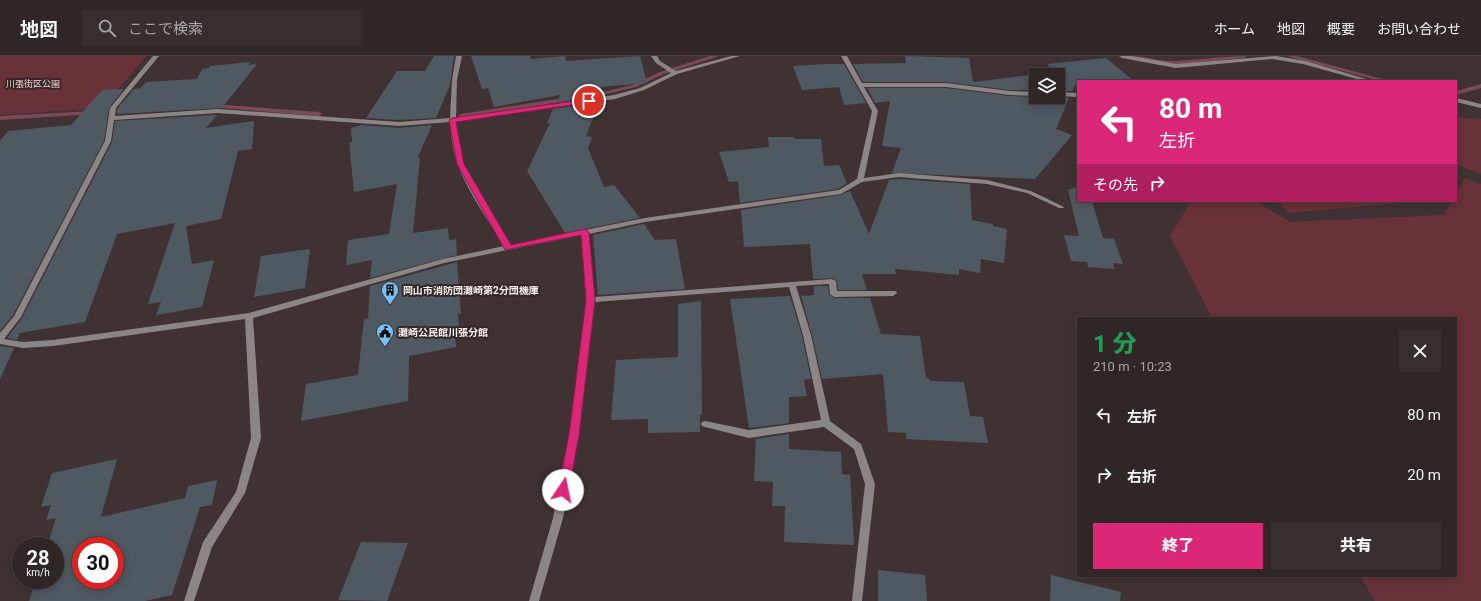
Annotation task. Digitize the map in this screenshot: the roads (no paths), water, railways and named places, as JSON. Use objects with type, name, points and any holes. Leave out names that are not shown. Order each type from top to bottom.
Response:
[{"type":"street","points":[[156,56],[113,108],[108,141],[17,317],[0,340],[23,345],[53,343],[249,316],[443,261],[645,220],[841,192],[860,180],[899,175],[987,182],[1029,192],[1061,207]]},
{"type":"street","points":[[459,56],[456,67],[452,120],[460,164],[508,248]]},
{"type":"street","points":[[654,56],[658,62],[672,71]]},
{"type":"street","points":[[112,118],[218,111],[398,124],[452,120],[615,97],[642,89],[672,71],[736,56]]},
{"type":"street","points":[[844,56],[862,85],[875,111],[860,180]]},
{"type":"street","points":[[1122,56],[1176,66],[1272,57],[1304,62],[1367,80]]},
{"type":"street","points":[[862,85],[946,85],[1010,93],[1029,94]]},
{"type":"street","points":[[1065,94],[1077,95]]},
{"type":"street","points":[[1457,100],[1481,106]]},
{"type":"street","points":[[534,601],[558,518],[574,435],[591,300],[585,232]]},
{"type":"street","points":[[591,300],[832,281],[834,294],[893,293]]},
{"type":"street","points":[[792,284],[807,336],[826,423],[858,447],[870,484],[857,601]]},
{"type":"street","points":[[189,601],[207,545],[240,493],[256,438],[249,316]]},
{"type":"street","points":[[705,424],[749,434],[826,423]]},
{"type":"waterway","points":[[590,96],[634,86],[662,73],[716,56]]},
{"type":"waterway","points":[[1134,56],[1173,63],[1244,56]]},
{"type":"waterway","points":[[1290,56],[1383,80]]},
{"type":"waterway","points":[[1457,93],[1481,86]]},
{"type":"waterway","points":[[461,116],[570,99]]},
{"type":"waterway","points":[[211,106],[319,114]]},
{"type":"waterway","points":[[0,118],[94,113]]},
{"type":"place","name":"岡山市消防団灘崎第2分団機庫","points":[[390,305]]},
{"type":"place","name":"灘崎公民館川張分館","points":[[385,347]]},
{"type":"park label","name":"川張街区公園","points":[[33,84]]}]
